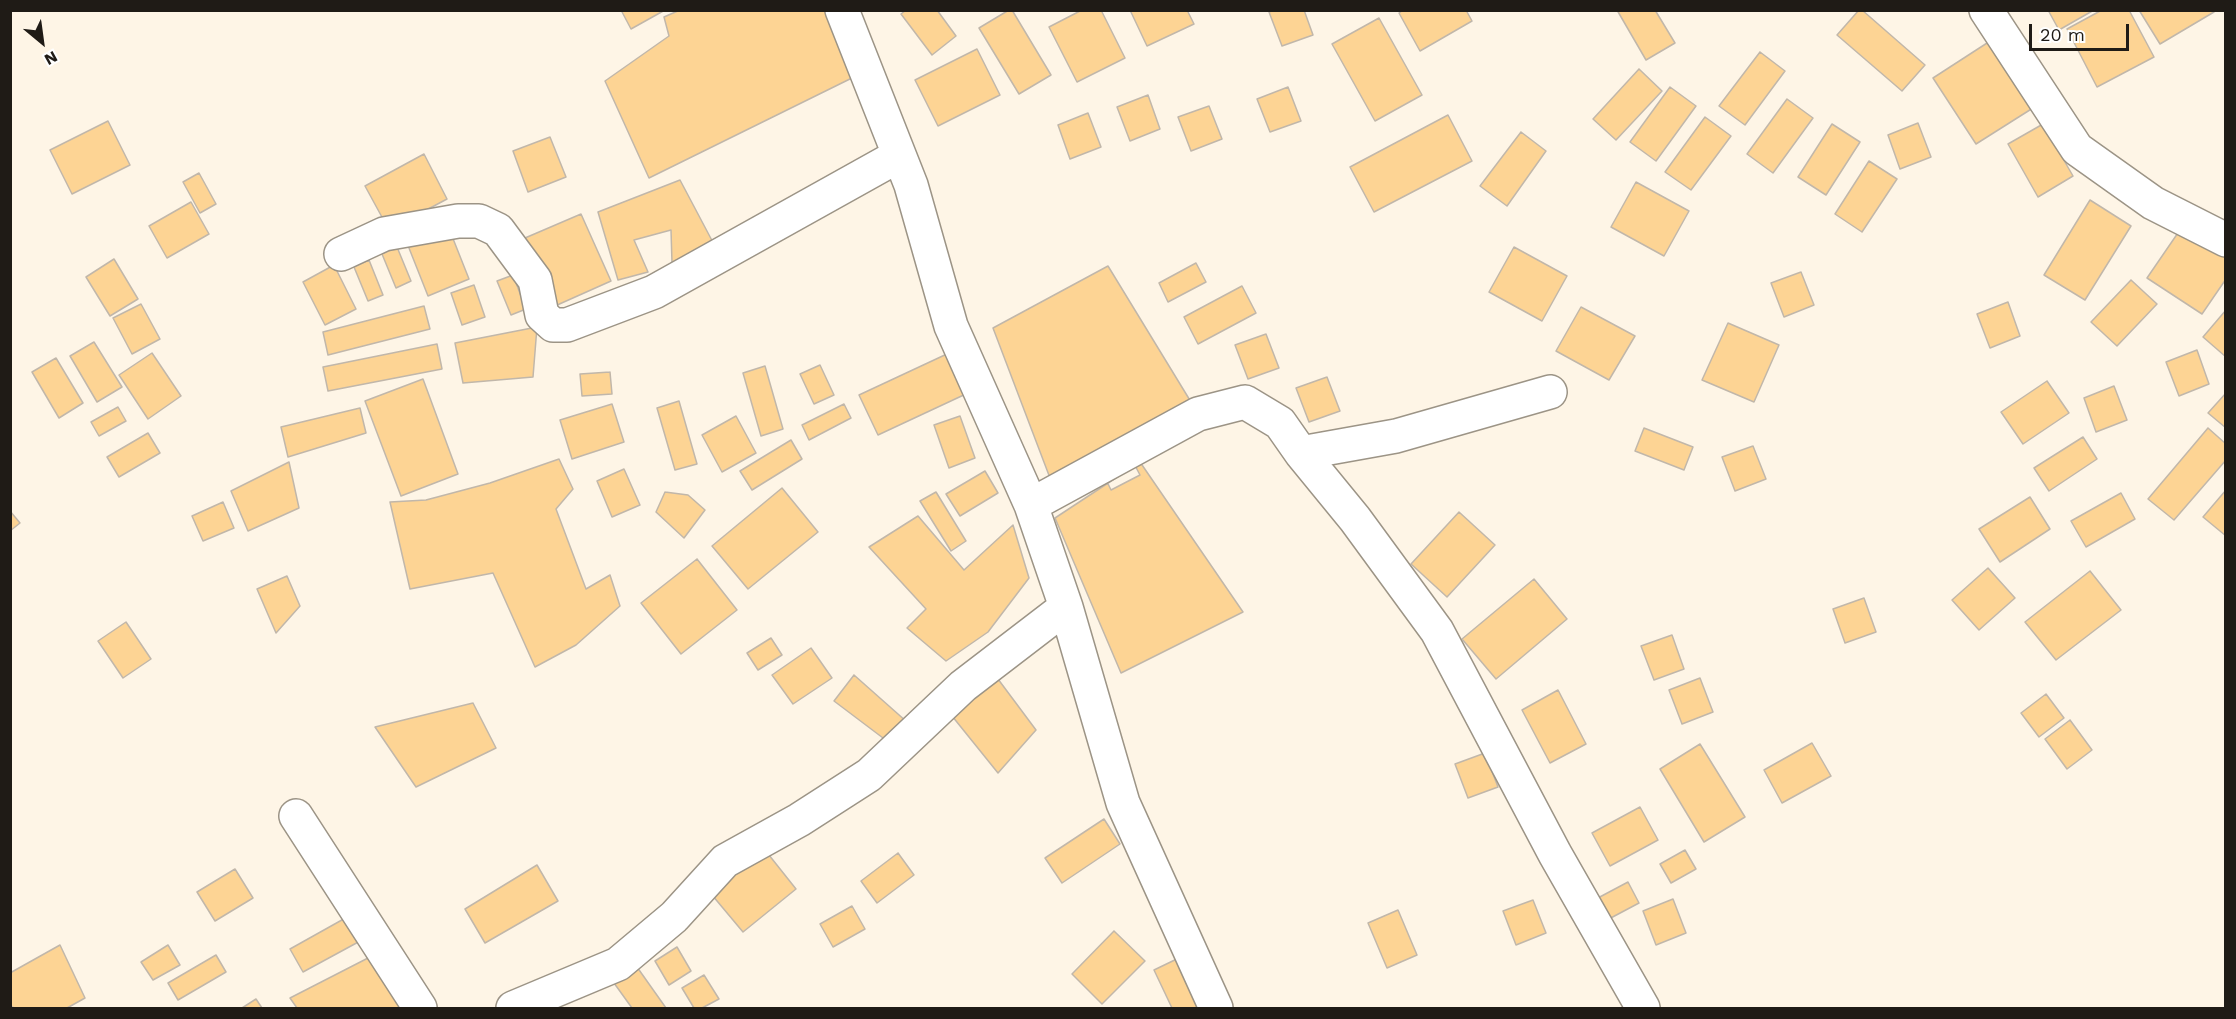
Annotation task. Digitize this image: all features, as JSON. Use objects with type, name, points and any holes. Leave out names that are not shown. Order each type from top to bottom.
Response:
[{"type":"street","points":[[842,10],[911,186],[951,326],[1031,505],[1065,607],[1123,803],[1216,1008]]},
{"type":"street","points":[[1986,10],[2077,149],[2153,203],[2226,240]]},
{"type":"street","points":[[341,254],[384,234],[458,221],[479,221],[498,230],[535,280],[542,315],[553,326],[567,325],[654,292],[898,156]]},
{"type":"street","points":[[1301,453],[1396,436],[1550,392]]},
{"type":"street","points":[[1031,505],[1198,414],[1245,402],[1280,423],[1301,453],[1355,519],[1437,632],[1555,854],[1643,1008]]},
{"type":"street","points":[[513,1008],[618,964],[674,917],[725,861],[799,820],[869,775],[963,686],[1065,607]]},
{"type":"street","points":[[296,816],[420,1008]]},
{"type":"building","points":[[621,10],[665,10],[631,29]]},
{"type":"building","points":[[680,10],[825,10],[856,76],[649,178],[605,81],[669,36],[664,17]]},
{"type":"building","points":[[906,10],[937,10],[956,36],[932,55],[901,14]]},
{"type":"building","points":[[1012,10],[1051,75],[1019,94],[979,28]]},
{"type":"building","points":[[1082,10],[1101,10],[1125,58],[1077,82],[1049,27]]},
{"type":"building","points":[[1130,10],[1187,10],[1194,24],[1147,46]]},
{"type":"building","points":[[1304,10],[1313,35],[1282,46],[1269,12]]},
{"type":"building","points":[[1403,10],[1466,10],[1472,21],[1420,51],[1399,13]]},
{"type":"building","points":[[1617,10],[1655,10],[1675,43],[1646,60]]},
{"type":"building","points":[[1859,10],[1862,10],[1925,65],[1902,91],[1837,35]]},
{"type":"building","points":[[2048,10],[2094,10],[2059,30]]},
{"type":"building","points":[[2102,10],[2129,10],[2154,57],[2097,87],[2067,29]]},
{"type":"building","points":[[2139,10],[2213,10],[2214,12],[2160,44]]},
{"type":"building","points":[[1379,18],[1422,95],[1375,121],[1332,44]]},
{"type":"building","points":[[2001,34],[2044,101],[1976,144],[1933,78]]},
{"type":"building","points":[[977,49],[1000,95],[938,126],[915,80]]},
{"type":"building","points":[[1760,52],[1785,71],[1745,125],[1719,106]]},
{"type":"building","points":[[1639,69],[1662,91],[1616,140],[1593,119]]},
{"type":"building","points":[[1288,87],[1301,121],[1270,132],[1257,99]]},
{"type":"building","points":[[1670,87],[1696,106],[1656,161],[1630,142]]},
{"type":"building","points":[[1148,95],[1160,129],[1130,141],[1117,107]]},
{"type":"building","points":[[1787,99],[1813,118],[1773,173],[1747,154]]},
{"type":"building","points":[[1209,106],[1222,139],[1191,151],[1178,117]]},
{"type":"building","points":[[1088,113],[1101,147],[1070,159],[1058,125]]},
{"type":"building","points":[[1448,115],[1472,161],[1374,212],[1350,167]]},
{"type":"building","points":[[1705,117],[1731,136],[1691,190],[1665,172]]},
{"type":"building","points":[[108,121],[130,165],[72,194],[50,150]]},
{"type":"building","points":[[1918,123],[1931,157],[1900,169],[1888,135]]},
{"type":"building","points":[[1832,124],[1860,142],[1826,195],[1798,177]]},
{"type":"building","points":[[2043,124],[2073,176],[2038,197],[2008,144]]},
{"type":"building","points":[[1521,132],[1546,151],[1507,206],[1480,186]]},
{"type":"building","points":[[550,137],[566,177],[528,192],[513,151]]},
{"type":"building","points":[[424,154],[447,199],[389,230],[365,186]]},
{"type":"building","points":[[1869,161],[1897,179],[1862,232],[1835,214]]},
{"type":"building","points":[[199,173],[216,204],[200,213],[183,182]]},
{"type":"building","points":[[680,180],[717,250],[672,263],[671,230],[634,240],[648,272],[618,280],[598,212]]},
{"type":"building","points":[[1636,182],[1689,211],[1664,256],[1611,227]]},
{"type":"building","points":[[2090,200],[2131,226],[2085,300],[2044,275]]},
{"type":"building","points":[[191,202],[209,234],[167,258],[149,226]]},
{"type":"building","points":[[581,214],[611,281],[555,306],[525,238]]},
{"type":"building","points":[[448,226],[469,279],[428,296],[407,243]]},
{"type":"building","points":[[2182,227],[2226,256],[2226,279],[2202,314],[2147,278]]},
{"type":"building","points":[[397,247],[411,281],[396,288],[382,254]]},
{"type":"building","points":[[1514,247],[1567,276],[1542,321],[1489,292]]},
{"type":"building","points":[[114,259],[138,299],[110,316],[86,277]]},
{"type":"building","points":[[369,260],[383,295],[368,301],[354,267]]},
{"type":"building","points":[[1196,263],[1206,282],[1168,302],[1159,283]]},
{"type":"building","points":[[334,265],[356,309],[325,325],[303,282]]},
{"type":"building","points":[[1108,266],[1191,402],[1050,478],[993,328]]},
{"type":"building","points":[[1801,272],[1814,305],[1784,317],[1771,283]]},
{"type":"building","points":[[513,275],[526,309],[511,315],[497,281]]},
{"type":"building","points":[[2131,280],[2157,304],[2117,346],[2091,322]]},
{"type":"building","points":[[474,285],[485,317],[462,325],[451,293]]},
{"type":"building","points":[[1242,286],[1256,313],[1198,344],[1184,317]]},
{"type":"building","points":[[2008,302],[2020,336],[1990,348],[1977,314]]},
{"type":"building","points":[[141,304],[160,339],[132,354],[113,318]]},
{"type":"building","points":[[424,306],[430,329],[328,355],[323,332]]},
{"type":"building","points":[[1581,307],[1635,336],[1609,380],[1556,351]]},
{"type":"building","points":[[2226,310],[2226,357],[2203,337]]},
{"type":"building","points":[[1728,323],[1779,345],[1754,402],[1702,380]]},
{"type":"building","points":[[537,327],[533,377],[463,383],[455,343]]},
{"type":"building","points":[[1266,334],[1279,368],[1248,379],[1235,345]]},
{"type":"building","points":[[94,342],[122,387],[97,402],[70,356]]},
{"type":"building","points":[[437,344],[442,369],[328,391],[323,367]]},
{"type":"building","points":[[2197,350],[2209,384],[2179,396],[2166,362]]},
{"type":"building","points":[[152,353],[181,396],[148,419],[119,375]]},
{"type":"building","points":[[949,353],[968,393],[878,435],[859,395]]},
{"type":"building","points":[[56,358],[83,403],[59,418],[32,372]]},
{"type":"building","points":[[820,365],[834,395],[814,404],[800,374]]},
{"type":"building","points":[[765,366],[783,429],[761,436],[743,373]]},
{"type":"building","points":[[610,372],[612,394],[582,396],[580,374]]},
{"type":"building","points":[[1327,377],[1340,411],[1309,422],[1296,388]]},
{"type":"building","points":[[423,379],[458,474],[401,496],[365,401]]},
{"type":"building","points":[[2047,381],[2069,413],[2023,444],[2001,412]]},
{"type":"building","points":[[2114,386],[2127,420],[2096,432],[2084,398]]},
{"type":"building","points":[[2226,393],[2226,428],[2208,413]]},
{"type":"building","points":[[679,401],[697,464],[675,470],[657,408]]},
{"type":"building","points":[[612,404],[624,442],[572,459],[560,420]]},
{"type":"building","points":[[844,404],[851,418],[809,440],[802,425]]},
{"type":"building","points":[[118,407],[126,421],[99,436],[91,422]]},
{"type":"building","points":[[360,408],[366,433],[288,457],[281,427]]},
{"type":"building","points":[[736,416],[756,453],[722,472],[702,435]]},
{"type":"building","points":[[960,416],[975,458],[949,468],[934,425]]},
{"type":"building","points":[[1644,428],[1693,447],[1684,470],[1635,451]]},
{"type":"building","points":[[2208,428],[2226,444],[2226,460],[2174,520],[2148,499]]},
{"type":"building","points":[[148,433],[160,453],[119,477],[107,457]]},
{"type":"building","points":[[2083,437],[2097,459],[2049,491],[2034,468]]},
{"type":"building","points":[[791,440],[802,459],[752,490],[740,471]]},
{"type":"building","points":[[1753,446],[1766,479],[1735,491],[1722,457]]},
{"type":"building","points":[[1130,456],[1140,475],[1111,490],[1102,471]]},
{"type":"building","points":[[559,459],[573,489],[556,509],[586,589],[610,575],[620,606],[576,645],[535,667],[493,573],[410,589],[390,502],[426,500],[490,483]]},
{"type":"building","points":[[289,462],[299,508],[248,531],[231,491]]},
{"type":"building","points":[[1140,462],[1243,612],[1121,673],[1055,518]]},
{"type":"building","points":[[624,469],[640,505],[612,517],[597,481]]},
{"type":"building","points":[[985,471],[998,493],[960,516],[946,494]]},
{"type":"building","points":[[782,488],[818,532],[748,589],[712,546]]},
{"type":"building","points":[[2226,490],[2226,536],[2203,517]]},
{"type":"building","points":[[665,492],[688,495],[705,510],[684,538],[656,512]]},
{"type":"building","points":[[936,492],[966,541],[951,551],[920,501]]},
{"type":"building","points":[[2121,493],[2135,519],[2086,547],[2071,521]]},
{"type":"building","points":[[2030,497],[2050,529],[2000,562],[1979,529]]},
{"type":"building","points":[[223,502],[234,528],[203,541],[192,516]]},
{"type":"building","points":[[10,511],[20,523],[10,531]]},
{"type":"building","points":[[1459,512],[1495,545],[1447,597],[1411,564]]},
{"type":"building","points":[[918,516],[964,570],[1013,525],[1029,578],[988,632],[946,661],[907,628],[926,609],[869,547]]},
{"type":"building","points":[[697,559],[737,610],[681,654],[641,603]]},
{"type":"building","points":[[1988,568],[2015,598],[1979,630],[1952,600]]},
{"type":"building","points":[[2090,571],[2121,610],[2056,660],[2025,622]]},
{"type":"building","points":[[287,576],[300,606],[276,633],[257,589]]},
{"type":"building","points":[[1534,579],[1567,619],[1496,679],[1462,639]]},
{"type":"building","points":[[1864,598],[1876,632],[1845,643],[1833,609]]},
{"type":"building","points":[[126,622],[151,659],[123,678],[98,641]]},
{"type":"building","points":[[1672,635],[1684,669],[1654,680],[1641,646]]},
{"type":"building","points":[[771,638],[782,655],[758,670],[747,653]]},
{"type":"building","points":[[811,648],[832,678],[793,704],[772,675]]},
{"type":"building","points":[[854,675],[907,722],[887,741],[834,701]]},
{"type":"building","points":[[995,675],[1036,730],[998,773],[948,711]]},
{"type":"building","points":[[1700,678],[1713,712],[1682,724],[1669,690]]},
{"type":"building","points":[[1558,690],[1586,744],[1550,763],[1522,710]]},
{"type":"building","points":[[2046,694],[2064,718],[2039,737],[2021,713]]},
{"type":"building","points":[[473,703],[496,748],[416,787],[375,727]]},
{"type":"building","points":[[2070,720],[2092,750],[2067,769],[2045,739]]},
{"type":"building","points":[[1812,743],[1831,776],[1782,803],[1764,770]]},
{"type":"building","points":[[1700,744],[1745,817],[1704,842],[1660,769]]},
{"type":"building","points":[[1485,753],[1498,787],[1468,798],[1455,764]]},
{"type":"building","points":[[1640,807],[1658,840],[1610,866],[1592,833]]},
{"type":"building","points":[[1104,819],[1120,844],[1062,883],[1045,858]]},
{"type":"building","points":[[761,845],[796,889],[743,932],[707,889]]},
{"type":"building","points":[[1685,850],[1696,869],[1671,883],[1660,864]]},
{"type":"building","points":[[898,853],[914,875],[877,903],[861,881]]},
{"type":"building","points":[[537,865],[558,901],[485,943],[465,909]]},
{"type":"building","points":[[235,869],[253,898],[215,921],[197,892]]},
{"type":"building","points":[[1628,882],[1639,903],[1607,920],[1596,899]]},
{"type":"building","points":[[1673,899],[1686,933],[1656,945],[1643,911]]},
{"type":"building","points":[[1533,900],[1546,933],[1516,945],[1503,911]]},
{"type":"building","points":[[852,906],[865,929],[833,947],[820,924]]},
{"type":"building","points":[[1398,910],[1417,955],[1387,968],[1368,923]]},
{"type":"building","points":[[349,916],[362,940],[303,972],[290,949]]},
{"type":"building","points":[[1114,931],[1145,961],[1102,1004],[1072,974]]},
{"type":"building","points":[[60,945],[85,998],[67,1008],[14,1008],[10,1005],[10,973]]},
{"type":"building","points":[[168,945],[180,965],[153,980],[141,962]]},
{"type":"building","points":[[677,947],[691,971],[669,985],[655,961]]},
{"type":"building","points":[[216,955],[226,972],[178,1000],[168,983]]},
{"type":"building","points":[[1183,956],[1208,1008],[1172,1008],[1154,970]]},
{"type":"building","points":[[370,957],[404,1008],[297,1008],[290,998]]},
{"type":"building","points":[[637,967],[666,1008],[632,1008],[614,983]]},
{"type":"building","points":[[704,975],[719,999],[702,1008],[694,1008],[682,988]]},
{"type":"building","points":[[256,999],[262,1008],[242,1008]]}]
